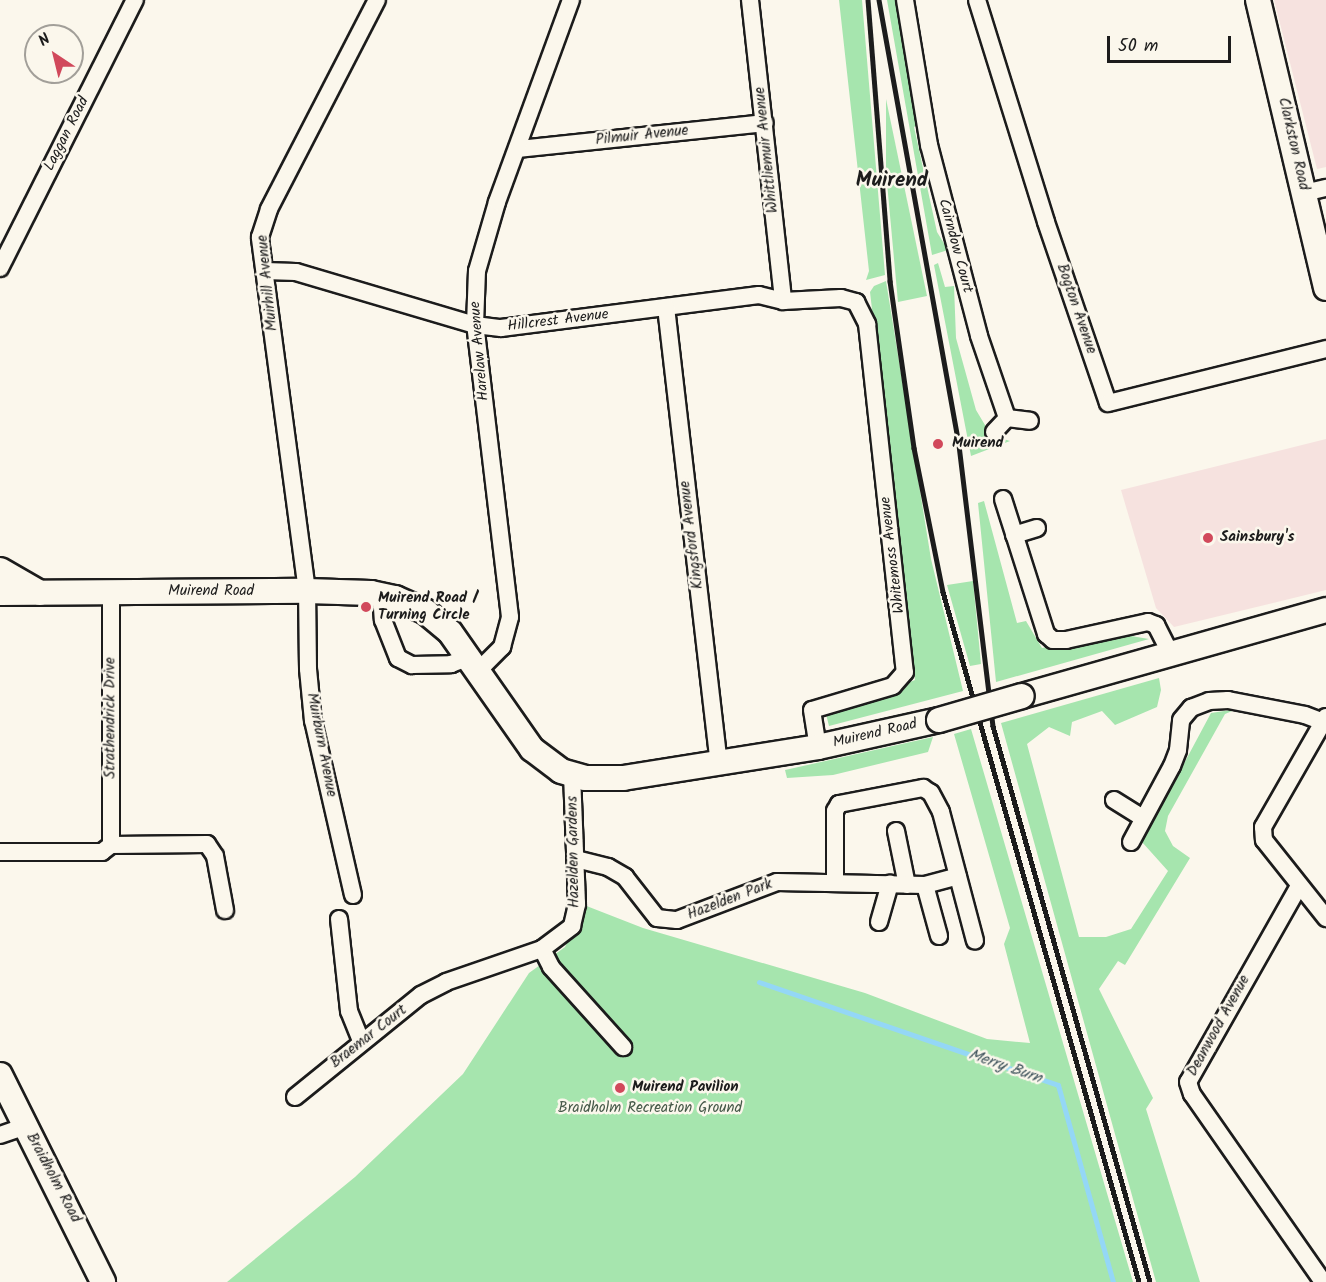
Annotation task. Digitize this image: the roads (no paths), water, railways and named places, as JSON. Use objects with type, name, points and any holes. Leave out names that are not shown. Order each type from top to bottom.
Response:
[{"type":"street","name":"Laggan Road","points":[[0,268],[135,0]]},
{"type":"street","name":"Muirhill Avenue","points":[[307,591],[265,271],[262,225],[377,0]]},
{"type":"street","name":"Harelaw Avenue","points":[[474,663],[502,647],[510,617],[475,325],[477,271],[497,202],[519,149],[571,0]]},
{"type":"street","name":"Whittliemuir Avenue","points":[[750,0],[783,301]]},
{"type":"street","name":"Cairndow Court","points":[[906,0],[929,145],[979,336],[1007,418]]},
{"type":"street","name":"Bogton Avenue","points":[[977,0],[1046,222],[1108,403],[1326,349]]},
{"type":"street","name":"Clarkston Road","points":[[1258,0],[1315,191],[1326,288]]},
{"type":"street","name":"Pilmuir Avenue","points":[[519,149],[765,123]]},
{"type":"street","name":"Hillcrest Avenue","points":[[265,271],[296,272],[475,325],[501,328],[759,295],[783,301],[841,298],[856,302]]},
{"type":"street","name":"Whitemoss Avenue","points":[[818,747],[812,710],[893,686],[905,672],[867,324],[856,302]]},
{"type":"street","name":"Kingsford Avenue","points":[[666,308],[719,763]]},
{"type":"street","points":[[994,432],[1007,418],[1030,421]]},
{"type":"street","points":[[1003,499],[1039,622],[1053,640],[1148,622],[1156,625],[1170,653]]},
{"type":"street","points":[[1014,535],[1037,528]]},
{"type":"street","points":[[0,570],[42,594]]},
{"type":"street","name":"Muirend Road","points":[[0,593],[307,591],[381,594],[426,612],[450,632],[532,748],[572,776],[623,778],[818,747],[939,720],[1326,610]]},
{"type":"street","name":"Muirburn Avenue","points":[[307,591],[308,669],[313,721],[354,896]]},
{"type":"street","name":"Strathendrick Drive","points":[[111,592],[111,845]]},
{"type":"street","points":[[381,594],[383,620],[398,658],[412,665],[474,663]]},
{"type":"street","points":[[1131,842],[1172,766],[1178,750],[1181,720],[1191,708],[1209,701],[1228,700],[1324,720],[1263,827],[1264,840],[1326,918]]},
{"type":"street","name":"Hazelden Gardens","points":[[446,982],[542,949],[572,926],[577,904],[572,776]]},
{"type":"street","points":[[835,882],[835,811],[839,804],[923,788],[931,793],[941,812],[975,941]]},
{"type":"street","points":[[1114,800],[1143,818]]},
{"type":"street","points":[[879,922],[898,884],[896,831]]},
{"type":"street","points":[[0,852],[102,852],[111,845],[207,844],[215,856],[225,910]]},
{"type":"street","name":"Hazelden Park","points":[[576,859],[608,867],[625,877],[657,918],[677,920],[777,882],[925,885],[958,876]]},
{"type":"street","points":[[925,885],[939,936]]},
{"type":"street","name":"Deanwood Avenue","points":[[1299,886],[1188,1082],[1192,1094],[1323,1282]]},
{"type":"street","points":[[339,919],[349,1011],[361,1041]]},
{"type":"street","points":[[542,949],[557,975],[623,1047]]},
{"type":"street","name":"Braemar Court","points":[[295,1097],[361,1041],[421,995],[446,982]]},
{"type":"street","name":"Braidholm Road","points":[[0,1075],[103,1282]]},
{"type":"street","points":[[0,1135],[26,1126]]},
{"type":"waterway","name":"Merry Burn","points":[[759,982],[1058,1085],[1113,1282]]},
{"type":"railway","points":[[868,0],[890,281],[914,448],[943,592],[1139,1282]]},
{"type":"railway","points":[[879,0],[958,437],[993,726],[1150,1282]]},
{"type":"place","name":"Muirend","points":[[938,444]]},
{"type":"place","name":"Sainsbury's","points":[[1208,538]]},
{"type":"place","name":"Muirend Road / Turning Circle","points":[[366,607]]},
{"type":"place","name":"Muirend Pavilion","points":[[620,1088]]},
{"type":"district","name":"Muirend","points":[[892,181]]},
{"type":"park label","name":"Braidholm Recreation Ground","points":[[650,1109]]}]
